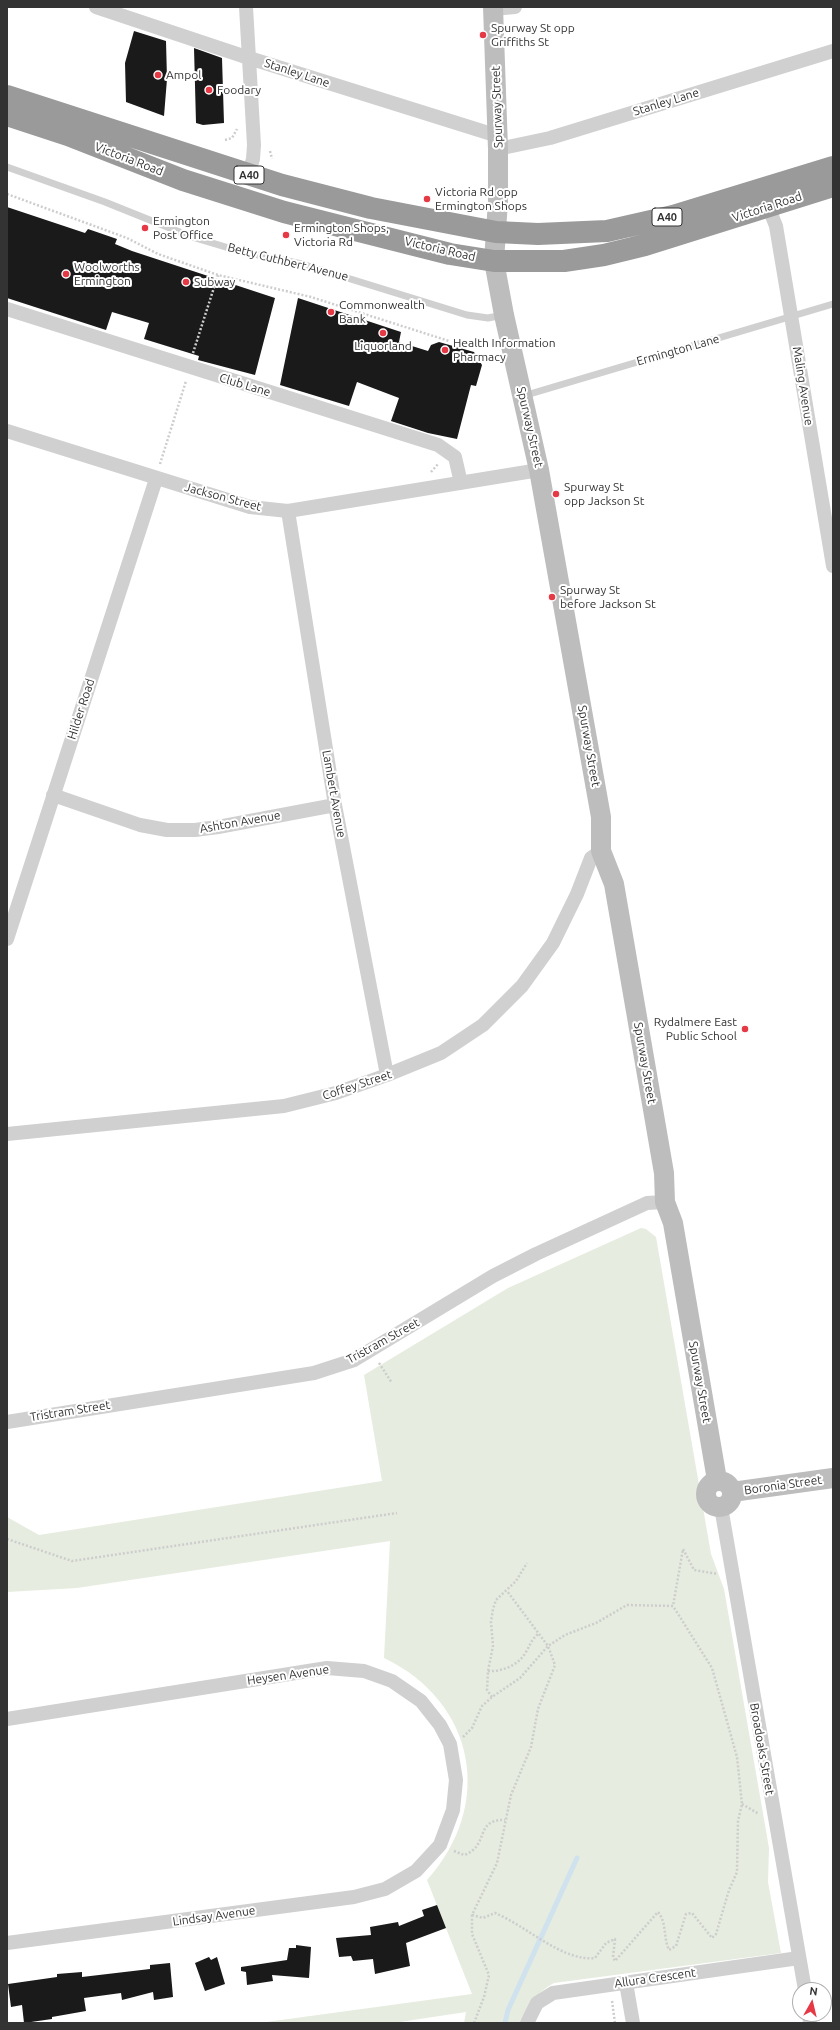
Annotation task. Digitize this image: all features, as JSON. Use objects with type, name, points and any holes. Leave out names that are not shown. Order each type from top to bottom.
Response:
[{"type":"highway","name":"Victoria Road","points":[[7,96],[282,185],[371,208],[496,232],[545,234],[607,231],[673,216],[833,167]]},
{"type":"highway","name":"Victoria Road","points":[[7,115],[68,136],[183,180],[284,212],[450,254],[494,261],[564,261],[604,256],[645,245],[833,186]]},
{"type":"street","name":"Stanley Lane","points":[[96,7],[498,142],[550,138],[833,50]]},
{"type":"street","points":[[246,7],[254,145],[253,159],[248,175]]},
{"type":"street","points":[[493,8],[515,7]]},
{"type":"street","name":"Spurway Street","points":[[493,8],[498,142],[494,261],[504,315],[539,470],[601,817],[601,851],[614,884],[664,1173],[665,1202],[673,1223],[717,1480],[724,1482],[731,1487],[727,1500]]},
{"type":"street","name":"Maling Avenue","points":[[768,206],[776,226],[833,566]]},
{"type":"street","name":"Club Lane","points":[[7,309],[438,445],[455,457],[461,483]]},
{"type":"street","name":"Jackson Street","points":[[7,431],[158,472],[250,507],[288,511],[539,470]]},
{"type":"street","name":"Hilder Road","points":[[7,939],[158,472]]},
{"type":"street","name":"Lambert Avenue","points":[[288,511],[335,805],[387,1075]]},
{"type":"street","name":"Ashton Avenue","points":[[53,795],[140,824],[167,830],[218,828],[335,805]]},
{"type":"street","name":"Coffey Street","points":[[7,1134],[284,1106],[336,1093],[387,1075],[441,1053],[483,1024],[522,986],[553,943],[577,894],[591,858],[601,851]]},
{"type":"street","name":"Tristram Street","points":[[9,1420],[314,1374],[354,1360],[493,1276],[536,1254],[647,1202],[665,1202]]},
{"type":"street","name":"Boronia Street","points":[[727,1500],[833,1478]]},
{"type":"street","name":"Broadoaks Street","points":[[727,1500],[732,1576],[804,1982]]},
{"type":"street","name":"Heysen Avenue","points":[[7,1719],[328,1668],[364,1670],[392,1681],[421,1701],[440,1725],[450,1744],[456,1780],[453,1810],[440,1845],[416,1871]]},
{"type":"street","name":"Lindsay Avenue","points":[[7,1943],[354,1897],[385,1889],[416,1871]]},
{"type":"street","name":"Allura Crescent","points":[[527,2023],[537,2003],[553,1993],[799,1958]]},
{"type":"street","points":[[626,1983],[633,2023]]},
{"type":"lane","name":"Betty Cuthbert Avenue","points":[[7,167],[105,202],[192,237],[239,251],[302,264],[467,315],[488,318],[504,315]]},
{"type":"lane","name":"Ermington Lane","points":[[523,396],[833,304]]},
{"type":"path","points":[[225,140],[232,138],[238,127]]},
{"type":"path","points":[[7,194],[127,238],[158,254],[218,275],[311,297],[449,341]]},
{"type":"path","points":[[192,359],[218,275]]},
{"type":"path","points":[[158,472],[186,380]]},
{"type":"path","points":[[430,473],[441,460]]},
{"type":"path","points":[[152,464],[158,472]]},
{"type":"path","points":[[380,1363],[392,1383]]},
{"type":"path","points":[[7,1539],[72,1561],[397,1513]]},
{"type":"path","points":[[472,1915],[484,1918],[495,1913],[565,1952],[587,1959],[595,1958],[606,1943],[615,1939],[613,1957],[615,1961],[658,1912],[664,1918],[665,1942],[669,1950],[676,1946],[686,1914],[692,1913],[712,1938],[716,1934],[729,1890],[737,1872],[738,1821],[742,1804],[737,1757],[712,1668],[673,1606],[683,1549],[694,1570],[732,1576]]},
{"type":"path","points":[[492,1697],[487,1690],[488,1671],[493,1646],[491,1622],[493,1609],[496,1600],[516,1581],[527,1563]]},
{"type":"path","points":[[474,2023],[484,1997],[489,1975],[472,1934],[472,1915],[497,1864],[511,1794],[531,1747],[538,1709],[555,1665],[548,1646],[507,1591]]},
{"type":"path","points":[[450,1744],[462,1738],[472,1728],[482,1706],[492,1697],[520,1678],[548,1646],[566,1635],[596,1623],[627,1604],[673,1606]]},
{"type":"path","points":[[488,1671],[498,1672],[508,1669],[525,1654],[529,1644],[538,1634]]},
{"type":"path","points":[[440,1845],[464,1855],[473,1852],[478,1846],[486,1825],[495,1820],[505,1820]]},
{"type":"path","points":[[612,2001],[615,2023]]},
{"type":"shaded area","points":[[641,1228],[646,1229],[656,1237],[711,1554],[724,1589],[769,1848],[768,1882],[781,1953],[554,1983],[537,1995],[519,2023],[464,2023],[466,2012],[393,2023],[259,2023],[472,1994],[427,1880],[448,1851],[462,1820],[468,1788],[466,1757],[456,1728],[439,1701],[415,1677],[384,1658],[390,1541],[77,1588],[7,1592],[7,1517],[39,1535],[382,1481],[364,1375],[508,1288]]},
{"type":"building","points":[[134,31],[166,41],[167,79],[164,116],[126,102],[125,63]]},
{"type":"building","name":"Foodary","points":[[194,48],[222,58],[224,123],[203,125],[196,123]]},
{"type":"building","points":[[7,207],[85,233],[88,229],[117,239],[115,244],[132,251],[275,298],[255,375],[198,360],[199,356],[144,339],[149,323],[112,312],[106,330],[7,298]]},
{"type":"building","points":[[298,298],[401,332],[399,342],[428,351],[431,345],[439,342],[474,352],[482,365],[476,386],[471,385],[457,439],[428,433],[391,421],[399,398],[357,382],[349,406],[280,385]]},
{"type":"building","points":[[437,1905],[446,1928],[406,1943],[410,1966],[375,1974],[373,1959],[353,1961],[351,1956],[339,1957],[336,1938],[371,1935],[370,1927],[398,1922],[399,1926],[424,1916],[422,1910]]},
{"type":"building","points":[[296,1945],[311,1947],[309,1978],[272,1975],[273,1981],[247,1985],[246,1972],[241,1971],[241,1967],[287,1960],[289,1948],[296,1948]]},
{"type":"building","points":[[209,1957],[211,1960],[217,1957],[225,1984],[205,1991],[195,1963]]},
{"type":"building","points":[[170,1963],[173,1997],[154,2000],[153,1992],[122,2000],[121,1993],[84,1998],[86,2011],[52,2017],[52,2019],[24,2023],[22,2005],[11,2007],[8,1984],[57,1977],[57,1974],[82,1972],[82,1977],[150,1969],[150,1965]]},
{"type":"waterway","points":[[505,2023],[508,2010],[577,1858]]},
{"type":"place","name":"Spurway St opp Griffiths St","points":[[483,35]]},
{"type":"place","name":"Ampol","points":[[158,75]]},
{"type":"place","name":"Foodary","points":[[209,90]]},
{"type":"place","name":"Victoria Rd opp Ermington Shops","points":[[427,199]]},
{"type":"place","name":"Ermington Post Office","points":[[145,228]]},
{"type":"place","name":"Ermington Shops, Victoria Rd","points":[[286,235]]},
{"type":"place","name":"Woolworths Ermington","points":[[66,274]]},
{"type":"place","name":"Subway","points":[[186,282]]},
{"type":"place","name":"Commonwealth Bank","points":[[331,312]]},
{"type":"place","name":"Liquorland","points":[[383,333]]},
{"type":"place","name":"Health Information Pharmacy","points":[[445,350]]},
{"type":"place","name":"Spurway St opp Jackson St","points":[[556,494]]},
{"type":"place","name":"Spurway St before Jackson St","points":[[552,597]]},
{"type":"place","name":"Rydalmere East Public School","points":[[745,1029]]}]
